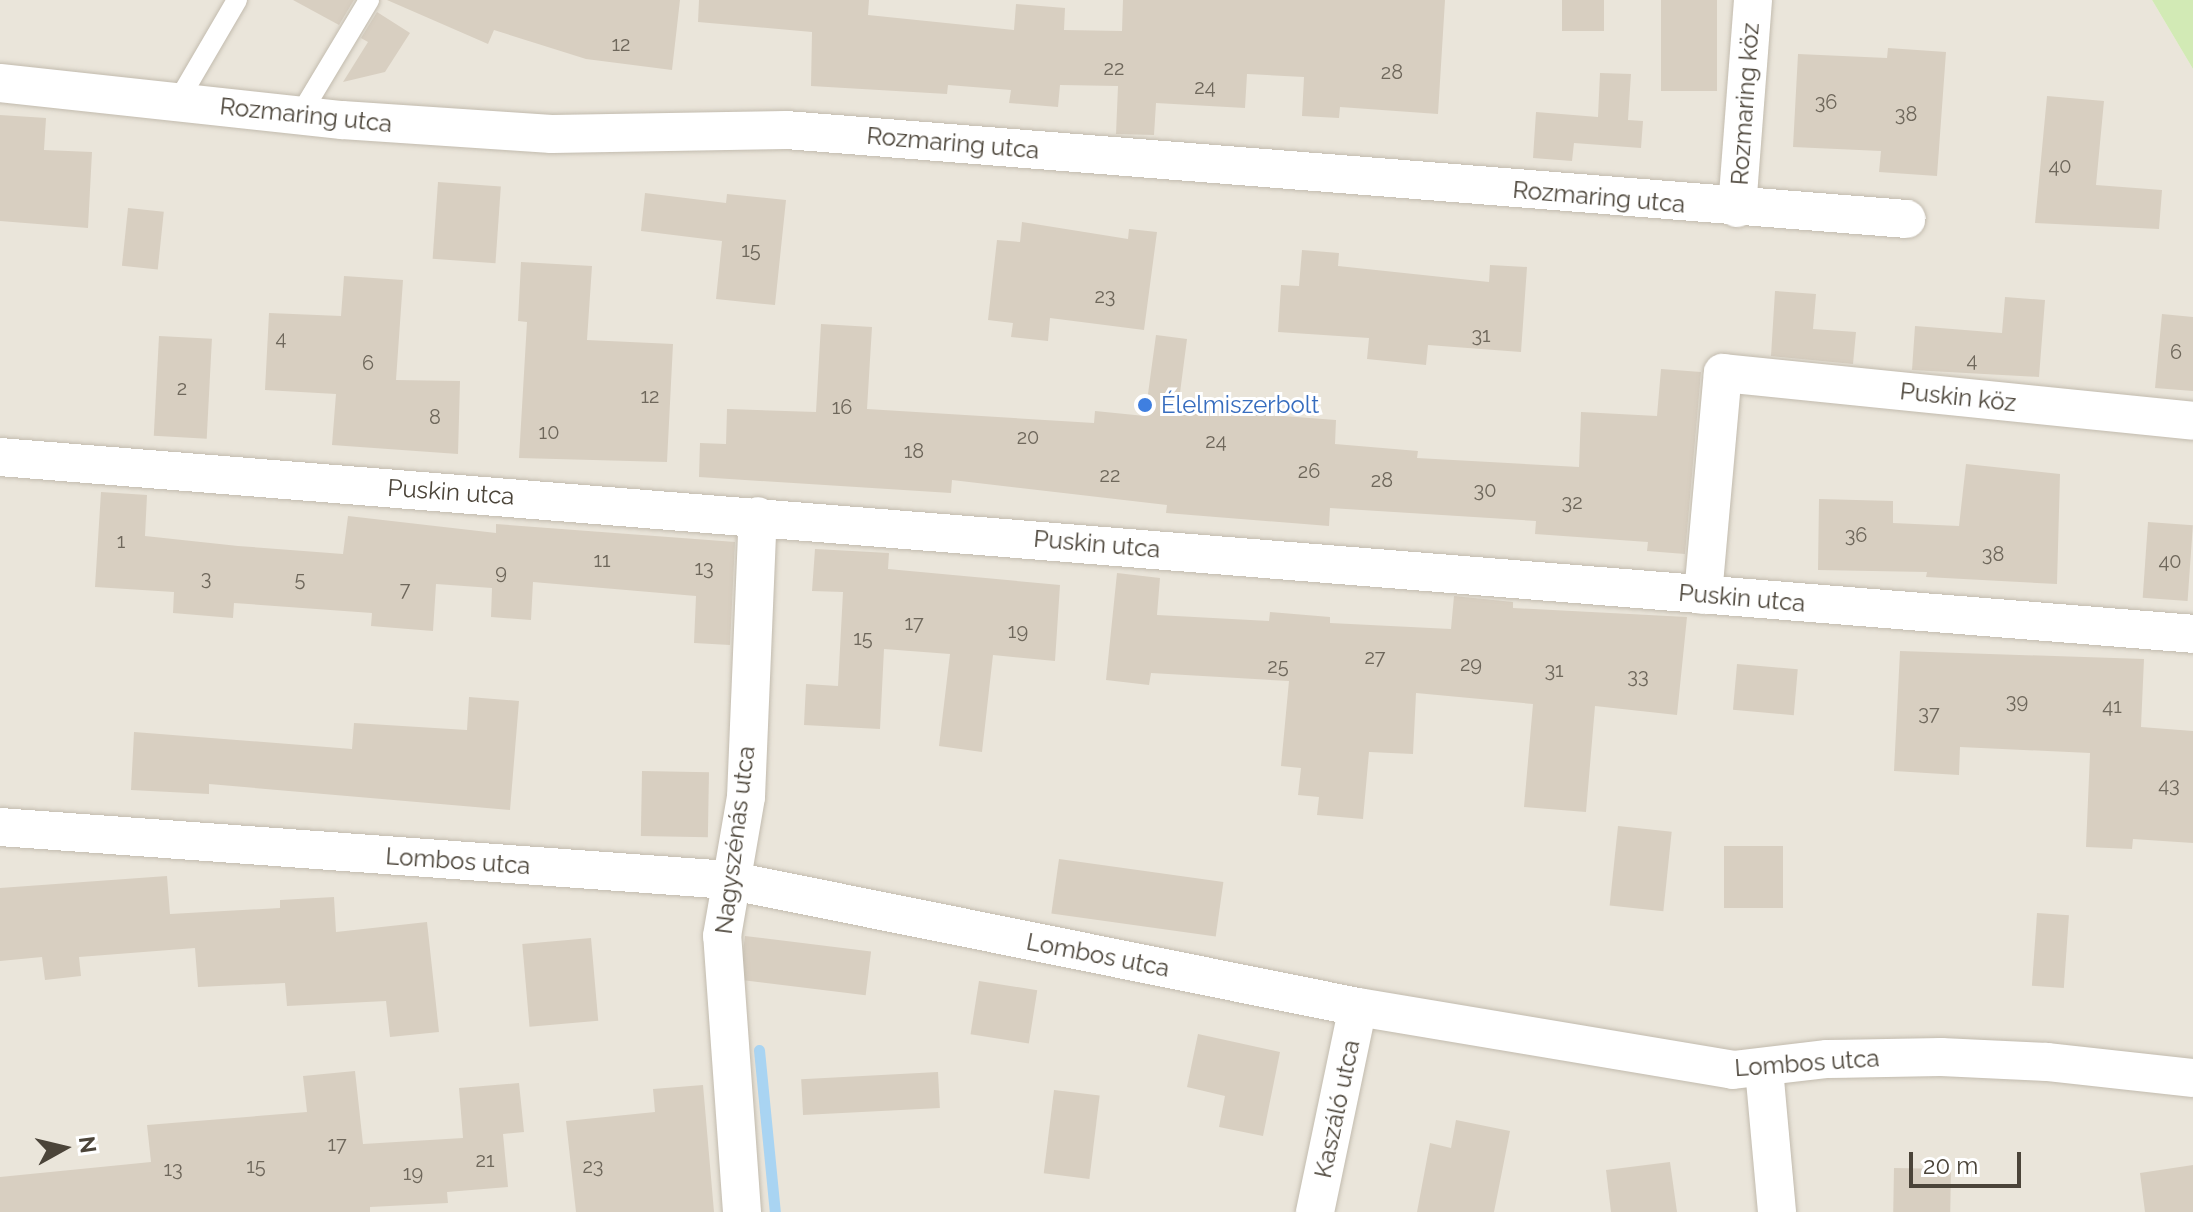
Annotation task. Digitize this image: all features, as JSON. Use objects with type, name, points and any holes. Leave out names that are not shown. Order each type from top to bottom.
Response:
[{"type":"street","name":"Rozmaring köz","points":[[1737,208],[1753,0]]},
{"type":"street","name":"Rozmaring utca","points":[[0,83],[300,115],[552,134],[786,130],[1737,208],[1906,219]]},
{"type":"street","name":"Puskin köz","points":[[1703,595],[1723,373],[2193,421]]},
{"type":"street","name":"Puskin utca","points":[[0,457],[2193,634]]},
{"type":"street","name":"Nagyszénás utca","points":[[742,1212],[722,936],[728,880],[746,797],[758,516]]},
{"type":"street","name":"Lombos utca","points":[[0,827],[728,880],[1358,1007],[1671,1062],[1764,1069],[1827,1059],[1941,1057],[2047,1062],[2193,1078]]},
{"type":"street","name":"Kaszáló utca","points":[[1315,1212],[1358,1007]]},
{"type":"street","points":[[1764,1069],[1777,1212]]},
{"type":"lane","points":[[178,101],[237,0]]},
{"type":"lane","points":[[300,115],[369,0]]},
{"type":"shaded area","points":[[0,0],[2152,0],[2193,69],[2193,1212],[0,1212]]},
{"type":"green space","points":[[2152,0],[2193,0],[2193,69]]},
{"type":"building","points":[[293,0],[354,0],[339,25]]},
{"type":"building","points":[[387,0],[680,0],[672,70],[586,59],[494,30],[488,44]]},
{"type":"building","points":[[699,0],[869,0],[868,15],[1014,30],[1016,4],[1065,8],[1064,30],[1122,31],[1123,0],[1445,0],[1438,114],[1340,107],[1339,118],[1302,116],[1304,77],[1247,74],[1245,108],[1156,103],[1154,135],[1116,134],[1118,86],[1060,85],[1058,107],[1009,103],[1011,90],[948,85],[947,94],[811,86],[812,32],[698,22]]},
{"type":"building","points":[[1562,0],[1604,0],[1604,31],[1562,31]]},
{"type":"building","points":[[1661,0],[1717,0],[1717,91],[1661,91]]},
{"type":"building","points":[[377,12],[410,33],[385,72],[343,82],[368,42],[361,38]]},
{"type":"building","points":[[1888,48],[1946,52],[1937,176],[1879,172],[1881,151],[1793,147],[1798,54],[1887,58]]},
{"type":"building","points":[[1600,73],[1631,74],[1628,120],[1643,121],[1641,148],[1574,143],[1572,161],[1533,158],[1536,112],[1598,117]]},
{"type":"building","points":[[2047,96],[2104,101],[2096,185],[2162,190],[2159,229],[2035,223]]},
{"type":"building","points":[[0,115],[46,118],[44,150],[92,152],[88,228],[0,221]]},
{"type":"building","points":[[438,182],[501,186],[495,263],[433,259]]},
{"type":"building","points":[[645,193],[726,203],[727,194],[786,200],[775,305],[716,299],[722,241],[641,231]]},
{"type":"building","points":[[128,208],[164,212],[158,269],[122,266]]},
{"type":"building","points":[[1022,222],[1128,239],[1129,229],[1157,232],[1144,330],[1050,318],[1048,341],[1011,337],[1013,323],[988,320],[997,240],[1020,242]]},
{"type":"building","points":[[1302,250],[1339,253],[1338,266],[1489,282],[1490,265],[1527,267],[1521,352],[1428,345],[1426,365],[1367,359],[1369,338],[1278,332],[1281,285],[1299,286]]},
{"type":"building","points":[[521,262],[592,266],[587,340],[673,344],[667,462],[519,458],[527,322],[518,321]]},
{"type":"building","points":[[344,276],[403,280],[396,380],[460,381],[458,454],[332,445],[336,394],[265,390],[269,313],[341,316]]},
{"type":"building","points":[[1775,291],[1816,294],[1813,329],[1856,332],[1853,364],[1771,356]]},
{"type":"building","points":[[2005,297],[2045,300],[2039,377],[1912,370],[1915,326],[2002,333]]},
{"type":"building","points":[[2162,314],[2193,317],[2193,391],[2155,388]]},
{"type":"building","points":[[821,324],[872,327],[867,409],[1094,423],[1095,411],[1145,416],[1156,335],[1187,339],[1178,408],[1336,420],[1335,444],[1418,451],[1417,458],[1579,467],[1581,412],[1657,416],[1661,369],[1701,372],[1685,554],[1647,551],[1648,542],[1535,534],[1536,521],[1330,508],[1329,526],[1166,513],[1167,505],[952,480],[951,493],[699,477],[700,443],[726,444],[727,409],[816,412]]},
{"type":"building","points":[[159,336],[212,339],[207,439],[154,436]]},
{"type":"building","points":[[1966,464],[2060,474],[2057,584],[1926,577],[1927,572],[1818,570],[1819,499],[1893,501],[1893,523],[1959,526]]},
{"type":"building","points":[[101,492],[147,495],[145,536],[238,546],[343,554],[348,516],[496,533],[496,524],[735,542],[730,645],[694,643],[696,596],[533,582],[531,620],[491,617],[492,588],[436,584],[433,631],[371,626],[372,613],[234,603],[233,618],[173,613],[174,592],[95,587]]},
{"type":"building","points":[[2148,522],[2193,525],[2188,601],[2143,598]]},
{"type":"building","points":[[815,549],[889,553],[888,569],[1060,585],[1055,661],[993,655],[982,752],[939,746],[950,654],[884,649],[880,729],[804,725],[806,684],[838,686],[843,592],[812,591]]},
{"type":"building","points":[[1117,573],[1160,578],[1157,615],[1269,621],[1270,612],[1330,617],[1330,623],[1451,629],[1454,596],[1513,602],[1513,608],[1687,617],[1677,715],[1595,706],[1586,812],[1524,807],[1533,704],[1416,693],[1413,754],[1369,752],[1363,819],[1317,815],[1319,797],[1298,795],[1301,768],[1281,766],[1289,681],[1151,673],[1149,685],[1106,680]]},
{"type":"building","points":[[1900,651],[2144,659],[2141,727],[2193,731],[2193,843],[2133,839],[2132,849],[2086,847],[2090,753],[1960,747],[1959,775],[1894,771]]},
{"type":"building","points":[[1737,664],[1798,669],[1794,715],[1733,710]]},
{"type":"building","points":[[469,697],[519,701],[510,810],[209,784],[209,794],[131,790],[134,732],[352,749],[354,723],[467,730]]},
{"type":"building","points":[[642,771],[709,772],[708,837],[641,836]]},
{"type":"building","points":[[1618,826],[1672,832],[1663,911],[1610,906]]},
{"type":"building","points":[[1724,846],[1783,846],[1783,908],[1724,908]]},
{"type":"building","points":[[1059,859],[1223,882],[1216,937],[1051,913]]},
{"type":"building","points":[[167,876],[170,914],[280,908],[280,900],[334,897],[336,932],[427,922],[439,1032],[390,1037],[386,1001],[287,1006],[285,983],[198,987],[195,948],[79,957],[81,976],[45,980],[42,957],[0,961],[0,888]]},
{"type":"building","points":[[2037,913],[2069,915],[2064,988],[2032,986]]},
{"type":"building","points":[[745,936],[871,951],[866,995],[740,980]]},
{"type":"building","points":[[591,938],[598,1021],[529,1027],[522,944]]},
{"type":"building","points":[[979,981],[1037,990],[1029,1044],[971,1034]]},
{"type":"building","points":[[1198,1034],[1280,1052],[1263,1136],[1219,1127],[1225,1096],[1187,1087]]},
{"type":"building","points":[[355,1071],[363,1144],[463,1138],[459,1088],[519,1083],[524,1132],[503,1134],[508,1187],[447,1192],[448,1203],[370,1207],[370,1212],[0,1212],[0,1177],[151,1162],[147,1125],[307,1112],[303,1076]]},
{"type":"building","points":[[938,1072],[940,1108],[803,1115],[801,1079]]},
{"type":"building","points":[[703,1085],[714,1212],[576,1212],[566,1121],[655,1112],[653,1089]]},
{"type":"building","points":[[1054,1090],[1100,1096],[1089,1179],[1044,1173]]},
{"type":"building","points":[[1456,1120],[1510,1131],[1494,1212],[1417,1212],[1430,1143],[1451,1148]]},
{"type":"building","points":[[1670,1162],[1677,1212],[1611,1212],[1606,1170]]},
{"type":"building","points":[[2193,1165],[2193,1212],[2145,1212],[2140,1173]]},
{"type":"building","points":[[1894,1168],[1951,1169],[1950,1212],[1893,1212]]},
{"type":"waterway","points":[[759,1050],[775,1212]]},
{"type":"place","name":"Élelmiszerbolt","points":[[1145,405]]}]
